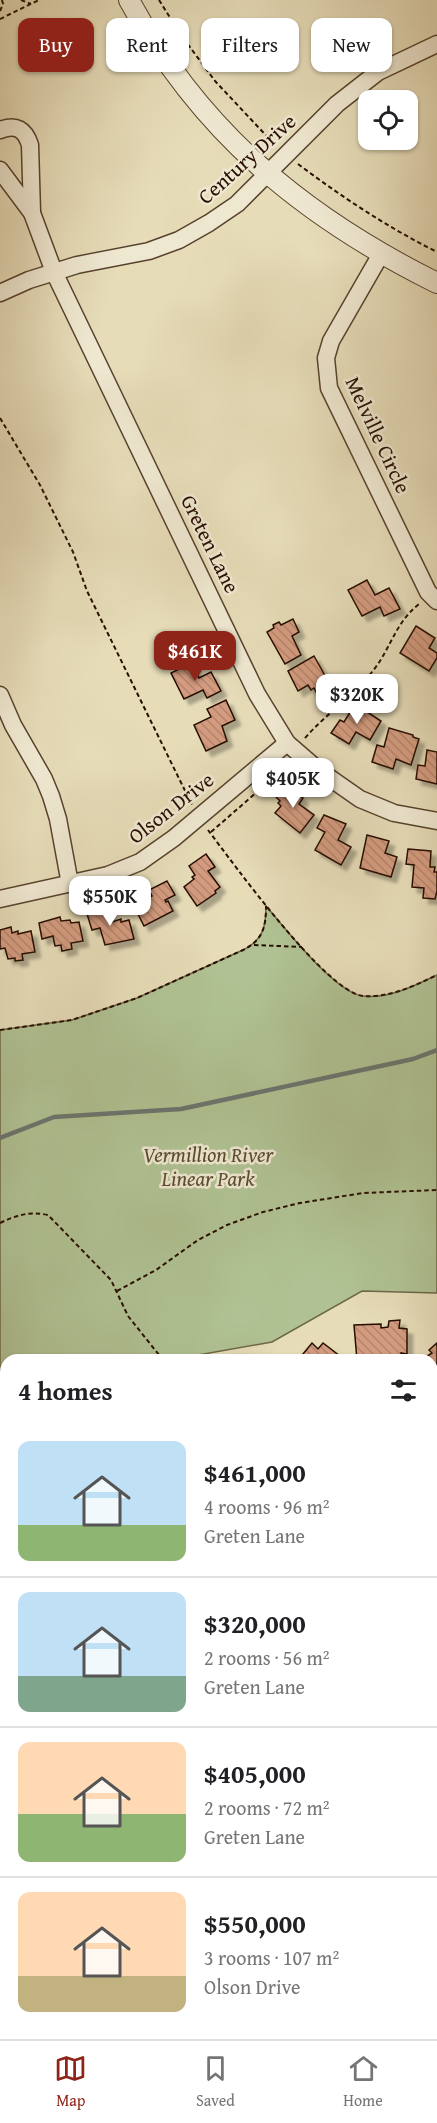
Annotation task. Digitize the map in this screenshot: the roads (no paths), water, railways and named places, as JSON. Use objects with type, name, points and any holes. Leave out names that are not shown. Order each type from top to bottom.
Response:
[{"type":"street","points":[[129,0],[148,34],[185,87],[227,136],[267,173],[308,207],[362,244],[437,283]]},
{"type":"street","name":"Century Drive","points":[[0,293],[54,272],[149,251],[178,240],[209,223],[237,204],[337,104],[378,72],[437,44]]},
{"type":"street","points":[[0,130],[8,127],[19,129],[26,134],[30,145],[32,213]]},
{"type":"street","points":[[0,170],[32,213]]},
{"type":"street","name":"Greten Lane","points":[[32,213],[54,272],[257,694],[291,747],[317,769],[360,799],[394,813],[437,821]]},
{"type":"street","name":"Melville Circle","points":[[381,254],[331,341],[326,358],[326,372],[329,388],[434,598]]},
{"type":"street","points":[[0,695],[13,725],[44,779],[51,796],[58,819],[70,884]]},
{"type":"street","name":"Olson Drive","points":[[0,898],[108,875],[140,861],[174,838],[291,747]]},
{"type":"waterway","points":[[0,1138],[54,1117],[181,1109],[413,1059],[437,1050]]},
{"type":"park label","name":"Vermillion River Linear Park","points":[[208,1167]]}]
